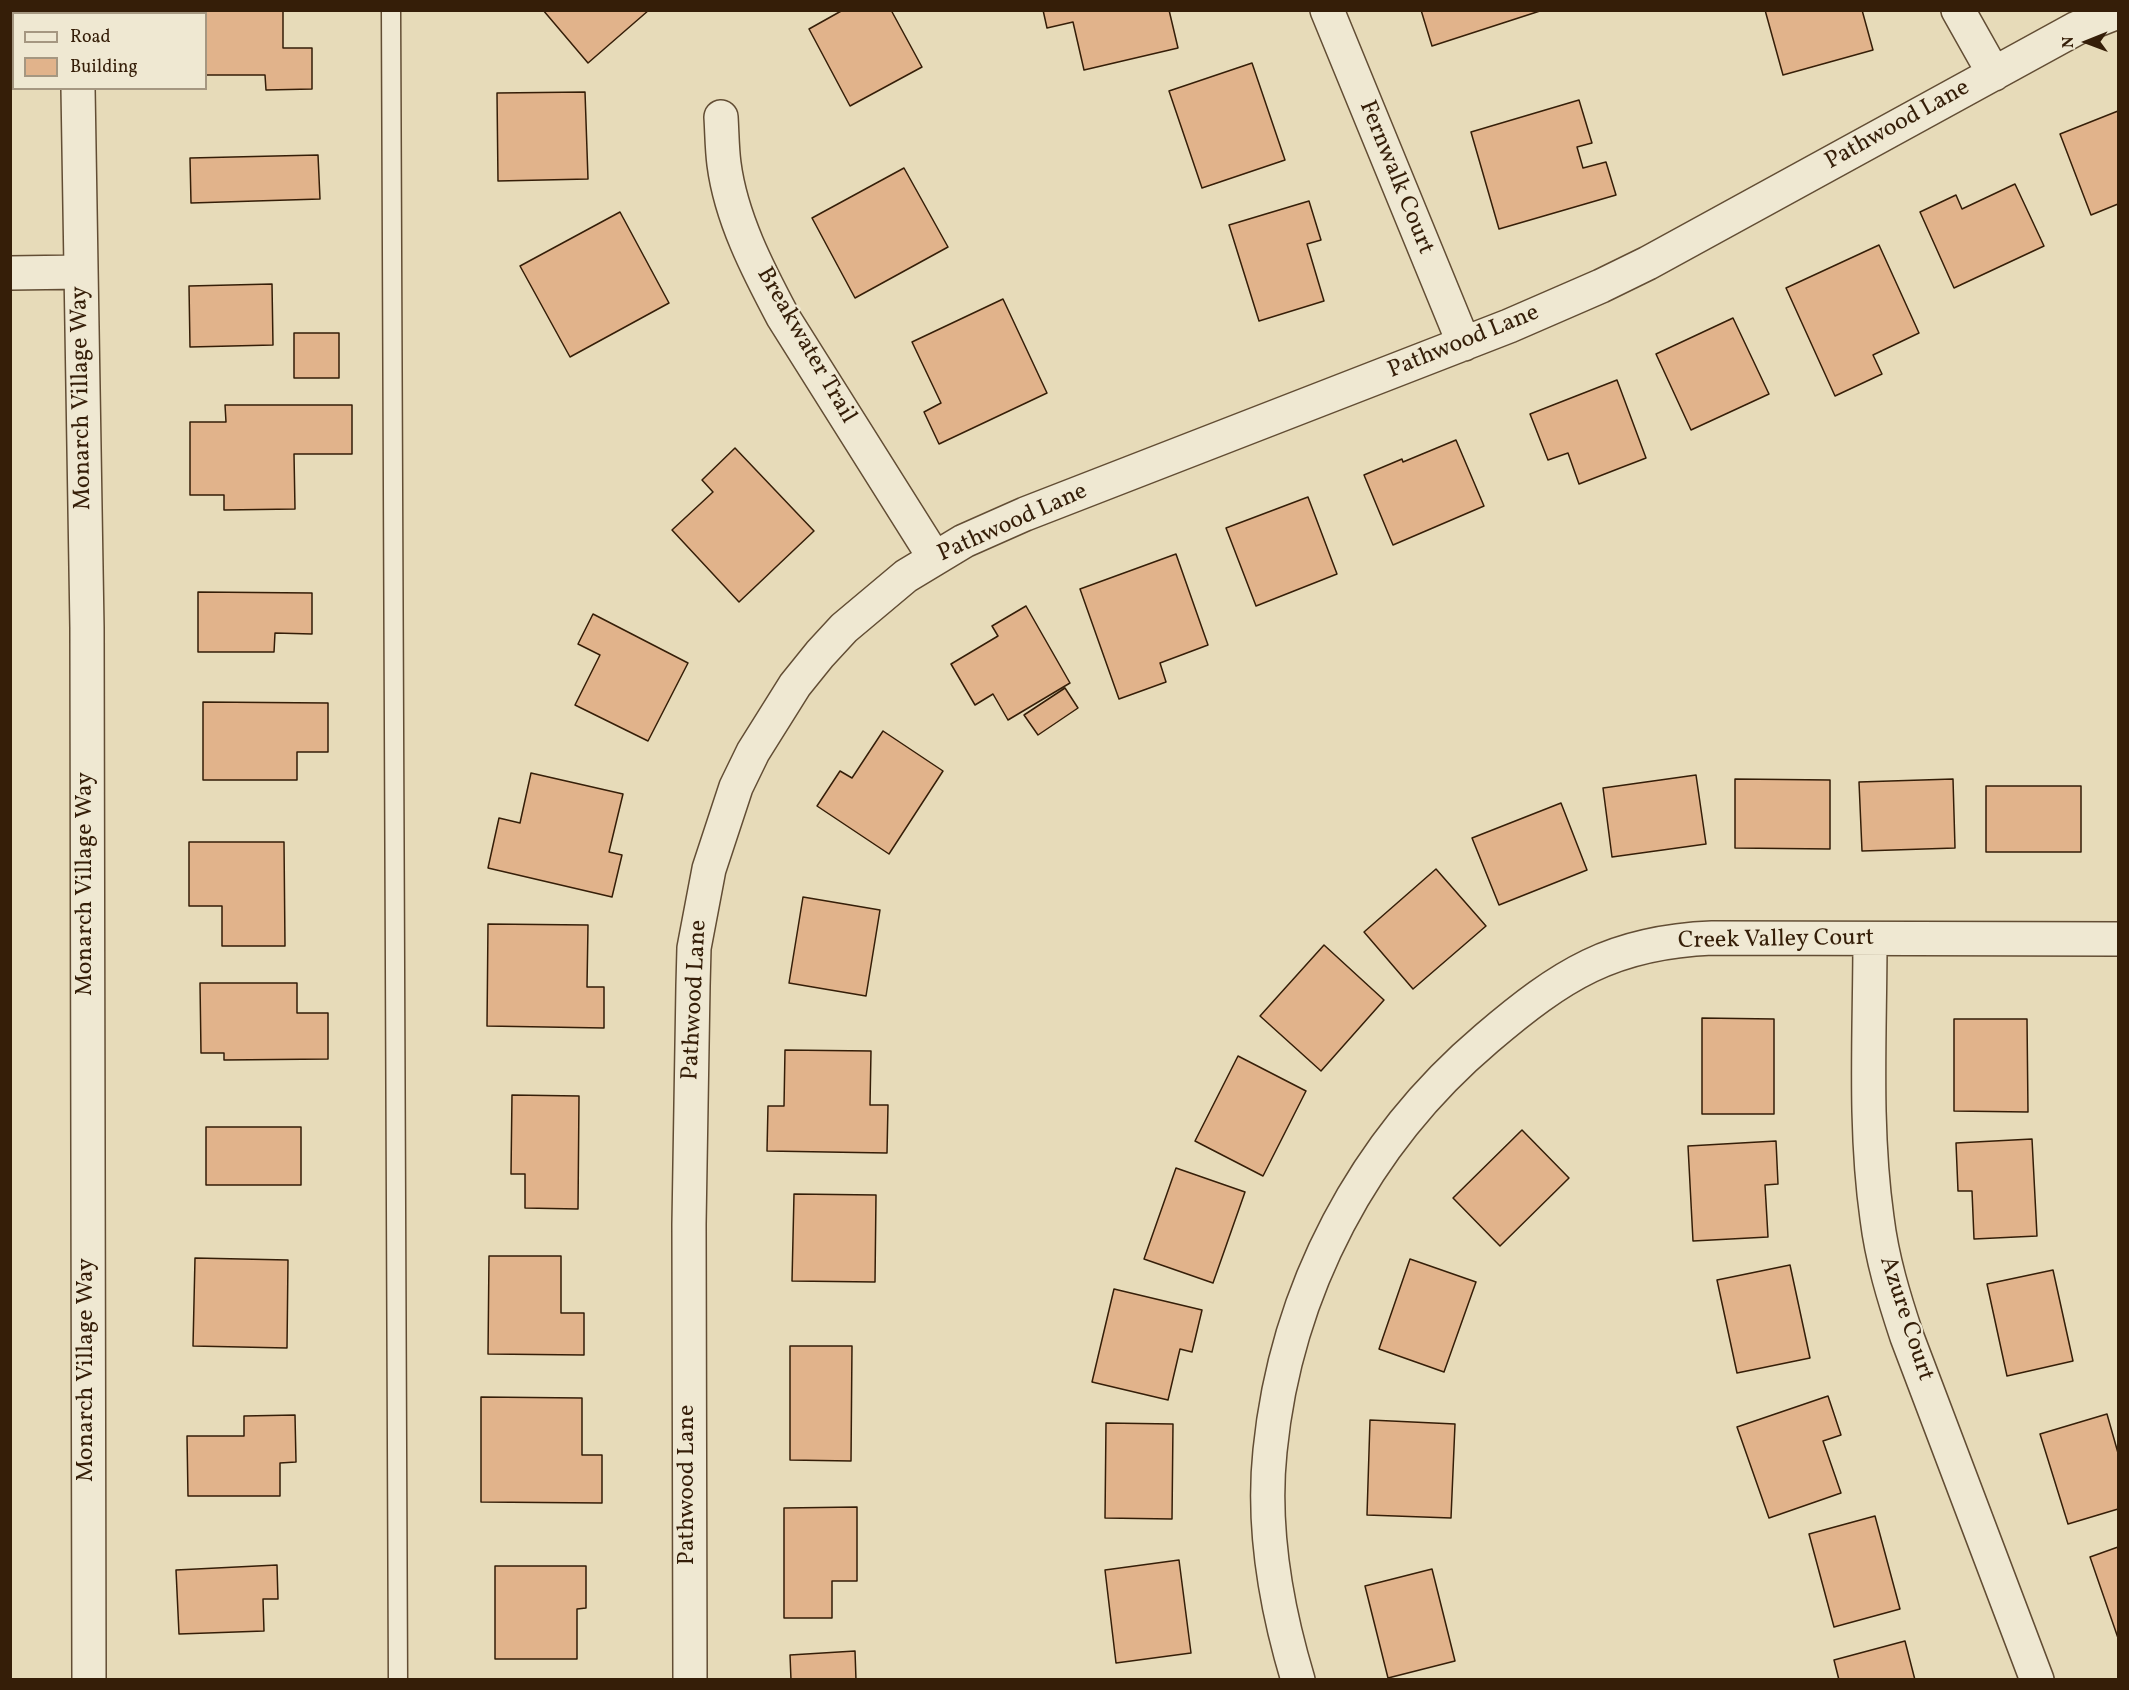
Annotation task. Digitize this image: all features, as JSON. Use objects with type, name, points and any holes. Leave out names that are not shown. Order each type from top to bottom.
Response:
[{"type":"street","name":"Fernwalk Court","points":[[1327,10],[1464,344]]},
{"type":"street","points":[[1958,10],[1994,74]]},
{"type":"street","name":"Pathwood Lane","points":[[690,1680],[689,1248],[694,948],[709,869],[736,787],[753,752],[795,686],[844,628],[906,576],[934,557],[964,541],[1025,514],[1551,309],[1648,263],[2077,28],[2118,12]]},
{"type":"street","name":"Monarch Village Way","points":[[78,90],[87,628],[90,1680]]},
{"type":"street","name":"Breakwater Trail","points":[[720,117],[724,165],[729,187],[760,275],[783,317],[934,557]]},
{"type":"street","points":[[10,273],[81,272]]},
{"type":"street","name":"Creek Valley Court","points":[[1298,1680],[1288,1648],[1272,1564],[1268,1486],[1269,1452],[1274,1419],[1296,1320],[1340,1216],[1360,1182],[1418,1106],[1469,1053],[1561,981],[1600,960],[1630,950],[1685,939],[2118,939]]},
{"type":"street","name":"Azure Court","points":[[1870,939],[1870,1124],[1876,1218],[1883,1254],[1907,1337],[2037,1680]]},
{"type":"lane","points":[[391,10],[398,1680]]},
{"type":"building","points":[[184,10],[283,10],[283,48],[312,48],[312,89],[266,90],[265,75],[207,75],[207,12],[184,12]]},
{"type":"building","points":[[543,10],[649,10],[588,63]]},
{"type":"building","points":[[843,10],[891,10],[922,67],[850,106],[809,29]]},
{"type":"building","points":[[1043,10],[1169,10],[1178,48],[1084,70],[1073,22],[1047,28]]},
{"type":"building","points":[[1421,10],[1543,10],[1432,46]]},
{"type":"building","points":[[1765,10],[1862,10],[1873,50],[1783,75]]},
{"type":"building","points":[[1252,63],[1285,160],[1202,188],[1169,91]]},
{"type":"building","points":[[585,92],[588,179],[498,181],[497,93]]},
{"type":"building","points":[[1579,100],[1592,143],[1577,147],[1583,168],[1606,162],[1616,195],[1499,229],[1471,132]]},
{"type":"building","points":[[2118,111],[2118,204],[2091,215],[2060,134]]},
{"type":"building","points":[[318,155],[320,199],[191,203],[190,158]]},
{"type":"building","points":[[904,168],[948,247],[855,298],[812,218]]},
{"type":"building","points":[[2015,184],[2044,246],[1954,288],[1920,212],[1956,195],[1962,209]]},
{"type":"building","points":[[1309,201],[1321,240],[1307,244],[1324,301],[1259,321],[1229,225]]},
{"type":"building","points":[[620,212],[669,303],[570,357],[520,266]]},
{"type":"building","points":[[1879,245],[1919,333],[1873,355],[1882,374],[1835,396],[1786,288]]},
{"type":"building","points":[[272,284],[273,345],[190,347],[189,286]]},
{"type":"building","points":[[1003,299],[1047,393],[939,444],[924,412],[941,403],[912,342]]},
{"type":"building","points":[[1733,318],[1769,394],[1691,430],[1656,354]]},
{"type":"building","points":[[294,333],[339,333],[339,378],[294,378]]},
{"type":"building","points":[[1617,380],[1646,458],[1579,484],[1568,453],[1548,460],[1530,414]]},
{"type":"building","points":[[225,405],[352,405],[352,454],[294,454],[295,509],[224,510],[224,495],[190,495],[190,422],[226,422]]},
{"type":"building","points":[[1456,440],[1484,506],[1393,545],[1364,475]]},
{"type":"building","points":[[735,448],[814,531],[739,602],[672,530],[713,492],[702,480]]},
{"type":"building","points":[[1308,497],[1337,574],[1256,606],[1226,528]]},
{"type":"building","points":[[1176,554],[1208,645],[1160,663],[1166,682],[1119,699],[1080,589]]},
{"type":"building","points":[[198,592],[312,593],[312,634],[275,633],[274,652],[198,652]]},
{"type":"building","points":[[1026,606],[1070,683],[1008,720],[993,694],[975,705],[951,664],[998,636],[992,626]]},
{"type":"building","points":[[593,614],[688,663],[648,741],[575,705],[600,655],[578,644]]},
{"type":"building","points":[[1065,688],[1078,708],[1038,735],[1024,715]]},
{"type":"building","points":[[203,702],[328,703],[328,752],[297,752],[297,780],[203,780]]},
{"type":"building","points":[[883,731],[943,771],[889,854],[817,806],[840,771],[852,778]]},
{"type":"building","points":[[531,773],[623,794],[609,852],[622,855],[612,897],[488,868],[499,818],[520,823]]},
{"type":"building","points":[[1696,775],[1706,844],[1612,857],[1603,788]]},
{"type":"building","points":[[1735,779],[1830,780],[1830,849],[1735,848]]},
{"type":"building","points":[[1953,779],[1955,848],[1862,851],[1859,782]]},
{"type":"building","points":[[1986,786],[2081,786],[2081,852],[1986,852]]},
{"type":"building","points":[[1561,803],[1587,870],[1499,905],[1472,838]]},
{"type":"building","points":[[189,842],[284,842],[285,946],[222,946],[222,906],[189,906]]},
{"type":"building","points":[[1436,869],[1486,926],[1413,989],[1364,932]]},
{"type":"building","points":[[803,897],[880,910],[866,996],[789,983]]},
{"type":"building","points":[[488,924],[588,925],[587,987],[604,987],[604,1028],[487,1026]]},
{"type":"building","points":[[1324,945],[1384,1000],[1321,1071],[1260,1016]]},
{"type":"building","points":[[200,983],[297,983],[297,1013],[328,1013],[328,1059],[224,1060],[224,1053],[201,1053]]},
{"type":"building","points":[[1702,1018],[1774,1019],[1774,1114],[1702,1114]]},
{"type":"building","points":[[1954,1019],[2027,1019],[2028,1112],[1954,1111]]},
{"type":"building","points":[[785,1050],[871,1051],[870,1105],[888,1105],[887,1153],[767,1151],[768,1106],[784,1106]]},
{"type":"building","points":[[1238,1056],[1306,1091],[1263,1176],[1195,1141]]},
{"type":"building","points":[[512,1095],[579,1096],[578,1209],[525,1208],[525,1174],[511,1174]]},
{"type":"building","points":[[206,1127],[301,1127],[301,1185],[206,1185]]},
{"type":"building","points":[[1522,1130],[1569,1178],[1500,1246],[1453,1198]]},
{"type":"building","points":[[2032,1139],[2037,1236],[1974,1239],[1972,1191],[1958,1191],[1956,1143]]},
{"type":"building","points":[[1776,1141],[1778,1184],[1765,1185],[1768,1237],[1693,1241],[1688,1146]]},
{"type":"building","points":[[1176,1168],[1245,1192],[1213,1283],[1144,1259]]},
{"type":"building","points":[[794,1194],[876,1195],[875,1282],[792,1281]]},
{"type":"building","points":[[489,1256],[561,1256],[561,1313],[584,1313],[584,1355],[488,1354]]},
{"type":"building","points":[[195,1258],[288,1260],[287,1348],[193,1346]]},
{"type":"building","points":[[1410,1259],[1476,1282],[1444,1372],[1379,1349]]},
{"type":"building","points":[[1790,1265],[1810,1358],[1737,1373],[1717,1280]]},
{"type":"building","points":[[2053,1270],[2073,1361],[2007,1376],[1987,1284]]},
{"type":"building","points":[[1114,1289],[1202,1310],[1192,1352],[1180,1349],[1168,1400],[1092,1382]]},
{"type":"building","points":[[790,1346],[852,1346],[851,1461],[790,1460]]},
{"type":"building","points":[[1828,1396],[1841,1435],[1823,1441],[1841,1493],[1769,1518],[1737,1427]]},
{"type":"building","points":[[481,1397],[582,1398],[582,1455],[602,1455],[602,1503],[481,1502]]},
{"type":"building","points":[[2107,1414],[2118,1453],[2118,1509],[2068,1524],[2040,1434]]},
{"type":"building","points":[[295,1415],[296,1462],[280,1463],[280,1496],[188,1496],[187,1436],[244,1436],[244,1416]]},
{"type":"building","points":[[1370,1420],[1455,1424],[1451,1518],[1367,1515]]},
{"type":"building","points":[[1106,1423],[1173,1424],[1172,1519],[1105,1518]]},
{"type":"building","points":[[857,1507],[857,1581],[832,1581],[832,1618],[784,1618],[784,1508]]},
{"type":"building","points":[[1875,1516],[1900,1609],[1834,1627],[1809,1534]]},
{"type":"building","points":[[2118,1547],[2118,1638],[2090,1557]]},
{"type":"building","points":[[1179,1560],[1191,1653],[1116,1663],[1105,1570]]},
{"type":"building","points":[[277,1565],[278,1599],[263,1599],[264,1631],[179,1634],[176,1570]]},
{"type":"building","points":[[495,1566],[586,1566],[586,1608],[577,1609],[577,1659],[495,1659]]},
{"type":"building","points":[[1432,1569],[1455,1661],[1388,1678],[1365,1586]]},
{"type":"building","points":[[1905,1641],[1915,1680],[1839,1680],[1834,1660]]},
{"type":"building","points":[[855,1651],[856,1680],[791,1680],[790,1655]]}]
